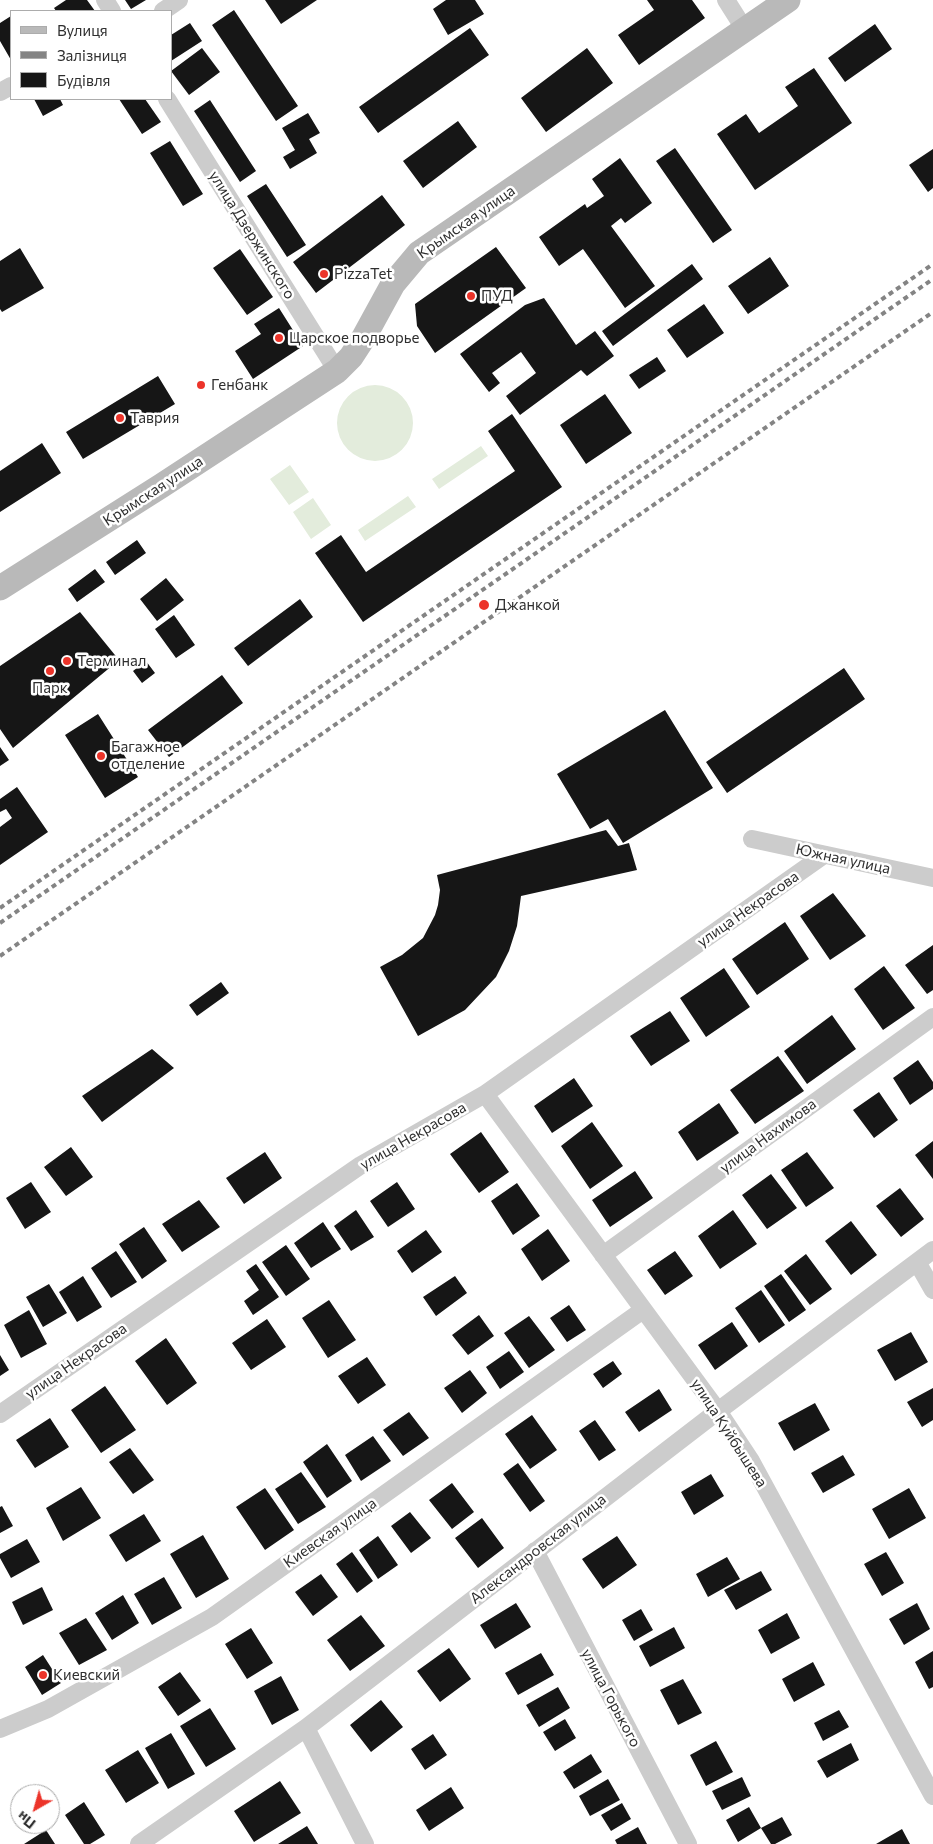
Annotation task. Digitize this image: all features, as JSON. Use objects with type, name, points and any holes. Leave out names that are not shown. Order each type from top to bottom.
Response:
[{"type":"main road","name":"Крымская улица","points":[[0,588],[162,486],[337,371],[351,357],[364,337],[393,284],[419,253],[788,0]]},
{"type":"street","points":[[164,10],[179,0]]},
{"type":"street","points":[[726,0],[745,30]]},
{"type":"street","name":"улица Дзержинского","points":[[168,100],[337,371]]},
{"type":"street","name":"Южная улица","points":[[752,840],[933,878]]},
{"type":"street","name":"улица Некрасова","points":[[0,1414],[361,1165],[484,1094],[824,855]]},
{"type":"street","name":"улица Нахимова","points":[[603,1255],[933,1017]]},
{"type":"street","name":"улица Куйбышева","points":[[484,1094],[718,1411],[751,1461],[933,1796]]},
{"type":"street","name":"Александровская улица","points":[[139,1844],[306,1728],[718,1411],[933,1250]]},
{"type":"street","points":[[917,1262],[933,1290]]},
{"type":"street","name":"Киевская улица","points":[[0,1727],[48,1710],[212,1617],[643,1310]]},
{"type":"street","name":"улица Горького","points":[[535,1551],[688,1844]]},
{"type":"street","points":[[306,1728],[365,1844]]},
{"type":"green space","points":[[375,385],[389,388],[402,396],[410,409],[413,423],[410,437],[402,450],[389,458],[375,461],[361,458],[348,450],[340,437],[337,423],[340,409],[348,396],[361,388]]},
{"type":"green space","points":[[481,446],[488,456],[439,489],[432,479]]},
{"type":"green space","points":[[290,465],[309,492],[289,505],[270,479]]},
{"type":"green space","points":[[408,496],[416,507],[365,541],[358,530]]},
{"type":"green space","points":[[313,498],[331,525],[311,539],[293,512]]},
{"type":"building","points":[[66,0],[87,0],[94,10],[55,10],[54,8]]},
{"type":"building","points":[[125,0],[146,0],[131,9]]},
{"type":"building","points":[[265,0],[317,0],[281,24]]},
{"type":"building","points":[[446,0],[475,0],[484,14],[448,35],[433,9]]},
{"type":"building","points":[[647,0],[692,0],[705,18],[639,65],[618,35],[654,10]]},
{"type":"building","points":[[234,10],[298,106],[276,121],[212,25]]},
{"type":"building","points":[[10,17],[10,58],[0,41],[0,23]]},
{"type":"building","points":[[190,23],[202,41],[172,60],[172,34]]},
{"type":"building","points":[[875,24],[892,49],[845,82],[828,58]]},
{"type":"building","points":[[470,28],[489,55],[378,133],[359,107]]},
{"type":"building","points":[[202,48],[220,72],[189,95],[172,70]]},
{"type":"building","points":[[587,48],[613,83],[546,132],[521,98]]},
{"type":"building","points":[[814,68],[852,123],[755,190],[717,134],[746,114],[759,133],[798,106],[785,87]]},
{"type":"building","points":[[35,100],[60,100],[63,105],[43,116]]},
{"type":"building","points":[[120,100],[146,100],[161,122],[142,134]]},
{"type":"building","points":[[210,100],[256,171],[240,182],[194,111]]},
{"type":"building","points":[[308,113],[320,133],[309,139],[317,153],[290,169],[283,157],[295,150],[282,128]]},
{"type":"building","points":[[458,121],[477,147],[423,188],[403,161]]},
{"type":"building","points":[[170,141],[203,194],[183,206],[150,153]]},
{"type":"building","points":[[675,148],[732,230],[713,243],[656,161]]},
{"type":"building","points":[[933,149],[933,188],[928,192],[909,165]]},
{"type":"building","points":[[620,158],[652,203],[625,223],[621,218],[611,226],[655,286],[625,308],[583,249],[559,266],[539,237],[585,204],[587,208],[604,196],[592,179]]},
{"type":"building","points":[[266,184],[306,245],[287,257],[247,196]]},
{"type":"building","points":[[382,195],[405,225],[316,293],[293,262]]},
{"type":"building","name":"ПУД","points":[[496,247],[526,288],[435,353],[417,326],[415,304]]},
{"type":"building","points":[[20,248],[44,288],[2,312],[0,309],[0,261]]},
{"type":"building","points":[[240,249],[273,297],[247,315],[213,268]]},
{"type":"building","points":[[770,257],[789,286],[748,314],[728,286]]},
{"type":"building","points":[[692,264],[703,279],[613,346],[602,331]]},
{"type":"building","points":[[544,298],[576,345],[595,331],[614,356],[587,376],[581,370],[520,415],[506,396],[536,373],[521,352],[492,373],[500,383],[489,392],[460,354],[525,305]]},
{"type":"building","points":[[704,304],[724,333],[687,358],[667,330]]},
{"type":"building","points":[[279,308],[303,346],[253,379],[235,351],[261,334],[254,324]]},
{"type":"building","points":[[657,357],[666,371],[639,389],[629,375]]},
{"type":"building","name":"Таврия","points":[[158,376],[175,404],[83,459],[66,432]]},
{"type":"building","points":[[605,394],[632,433],[586,464],[560,425]]},
{"type":"building","points":[[512,414],[562,487],[363,622],[315,553],[341,535],[366,572],[515,471],[488,431]]},
{"type":"building","points":[[42,443],[61,473],[0,512],[0,471]]},
{"type":"building","points":[[137,540],[146,553],[115,575],[106,562]]},
{"type":"building","points":[[95,569],[105,582],[77,602],[68,589]]},
{"type":"building","points":[[166,578],[184,600],[157,621],[140,599]]},
{"type":"building","points":[[300,599],[313,617],[248,666],[234,648]]},
{"type":"building","points":[[80,612],[119,660],[13,748],[0,729],[0,666]]},
{"type":"building","points":[[174,615],[195,645],[176,658],[155,629]]},
{"type":"building","points":[[146,661],[155,673],[142,683],[133,671]]},
{"type":"building","points":[[844,668],[865,699],[727,793],[706,762]]},
{"type":"building","points":[[222,675],[243,703],[169,757],[148,730]]},
{"type":"building","points":[[665,710],[713,788],[623,843],[608,819],[590,829],[557,774]]},
{"type":"building","name":"Багажное отделение","points":[[98,714],[138,777],[105,798],[65,735]]},
{"type":"building","points":[[0,747],[9,760],[0,766]]},
{"type":"building","points":[[17,787],[48,832],[0,865],[0,827],[12,818],[6,809],[0,812],[0,799]]},
{"type":"building","points":[[606,830],[618,846],[629,843],[637,870],[521,896],[517,926],[509,951],[496,977],[465,1010],[418,1036],[380,967],[402,955],[423,938],[438,905],[440,890],[437,875]]},
{"type":"building","points":[[833,893],[866,936],[830,960],[800,916]]},
{"type":"building","points":[[785,922],[809,959],[757,995],[732,959]]},
{"type":"building","points":[[933,945],[933,990],[927,994],[905,965]]},
{"type":"building","points":[[884,966],[915,1008],[883,1030],[854,989]]},
{"type":"building","points":[[724,968],[750,1007],[706,1037],[680,998]]},
{"type":"building","points":[[221,982],[229,993],[197,1016],[189,1005]]},
{"type":"building","points":[[670,1011],[690,1041],[651,1066],[630,1036]]},
{"type":"building","points":[[832,1015],[856,1049],[807,1084],[784,1051]]},
{"type":"building","points":[[152,1049],[174,1068],[102,1122],[82,1096]]},
{"type":"building","points":[[778,1056],[804,1091],[755,1124],[730,1090]]},
{"type":"building","points":[[918,1060],[933,1082],[933,1089],[910,1105],[893,1078]]},
{"type":"building","points":[[574,1078],[593,1106],[552,1133],[534,1106]]},
{"type":"building","points":[[879,1092],[898,1120],[874,1138],[853,1110]]},
{"type":"building","points":[[719,1103],[739,1133],[697,1161],[678,1132]]},
{"type":"building","points":[[592,1122],[623,1166],[590,1189],[561,1146]]},
{"type":"building","points":[[481,1132],[509,1172],[479,1193],[450,1154]]},
{"type":"building","points":[[933,1141],[933,1179],[915,1155]]},
{"type":"building","points":[[71,1147],[93,1177],[66,1196],[44,1167]]},
{"type":"building","points":[[265,1152],[282,1178],[244,1204],[226,1178]]},
{"type":"building","points":[[807,1152],[834,1188],[806,1207],[781,1170]]},
{"type":"building","points":[[635,1171],[653,1198],[610,1227],[592,1200]]},
{"type":"building","points":[[771,1174],[797,1208],[767,1229],[742,1195]]},
{"type":"building","points":[[31,1182],[51,1212],[25,1229],[6,1198]]},
{"type":"building","points":[[397,1182],[415,1209],[388,1227],[370,1201]]},
{"type":"building","points":[[517,1183],[540,1216],[513,1235],[491,1201]]},
{"type":"building","points":[[900,1188],[924,1219],[901,1237],[876,1206]]},
{"type":"building","points":[[199,1200],[220,1227],[182,1252],[162,1224]]},
{"type":"building","points":[[356,1210],[374,1237],[351,1251],[334,1226]]},
{"type":"building","points":[[733,1210],[757,1244],[720,1269],[698,1236]]},
{"type":"building","points":[[851,1221],[877,1255],[851,1275],[825,1241]]},
{"type":"building","points":[[323,1222],[341,1249],[311,1268],[294,1243]]},
{"type":"building","points":[[144,1227],[167,1261],[142,1279],[119,1244]]},
{"type":"building","points":[[548,1229],[570,1261],[542,1281],[521,1249]]},
{"type":"building","points":[[426,1230],[442,1252],[412,1273],[397,1251]]},
{"type":"building","points":[[286,1245],[310,1279],[286,1296],[262,1262]]},
{"type":"building","points":[[116,1251],[137,1282],[111,1298],[91,1268]]},
{"type":"building","points":[[675,1251],[693,1276],[665,1295],[647,1270]]},
{"type":"building","points":[[806,1254],[832,1289],[810,1305],[784,1271]]},
{"type":"building","points":[[256,1264],[279,1297],[253,1315],[244,1301],[259,1290],[246,1271]]},
{"type":"building","points":[[781,1274],[806,1310],[789,1322],[764,1286]]},
{"type":"building","points":[[83,1276],[102,1307],[77,1322],[59,1292]]},
{"type":"building","points":[[455,1276],[467,1293],[436,1316],[423,1297]]},
{"type":"building","points":[[49,1284],[67,1313],[43,1327],[26,1297]]},
{"type":"building","points":[[761,1290],[785,1325],[759,1343],[735,1308]]},
{"type":"building","points":[[329,1300],[356,1340],[328,1358],[302,1318]]},
{"type":"building","points":[[569,1305],[586,1330],[567,1342],[550,1318]]},
{"type":"building","points":[[29,1310],[47,1344],[21,1358],[4,1325]]},
{"type":"building","points":[[479,1315],[494,1336],[468,1355],[452,1335]]},
{"type":"building","points":[[529,1316],[555,1350],[529,1368],[504,1333]]},
{"type":"building","points":[[267,1319],[286,1347],[251,1370],[232,1343]]},
{"type":"building","points":[[732,1322],[748,1346],[715,1370],[698,1345]]},
{"type":"building","points":[[911,1332],[928,1362],[895,1381],[877,1350]]},
{"type":"building","points":[[166,1338],[197,1383],[167,1405],[135,1361]]},
{"type":"building","points":[[509,1351],[524,1372],[500,1389],[486,1367]]},
{"type":"building","points":[[0,1355],[9,1370],[0,1376]]},
{"type":"building","points":[[367,1357],[386,1385],[358,1404],[338,1376]]},
{"type":"building","points":[[613,1361],[622,1374],[603,1388],[593,1374]]},
{"type":"building","points":[[470,1370],[487,1393],[462,1413],[444,1388]]},
{"type":"building","points":[[105,1386],[136,1430],[101,1453],[71,1410]]},
{"type":"building","points":[[933,1388],[933,1420],[922,1427],[907,1402]]},
{"type":"building","points":[[659,1389],[672,1410],[639,1432],[625,1412]]},
{"type":"building","points":[[815,1403],[830,1430],[794,1451],[778,1423]]},
{"type":"building","points":[[409,1412],[429,1438],[403,1456],[383,1430]]},
{"type":"building","points":[[532,1415],[557,1450],[530,1469],[505,1434]]},
{"type":"building","points":[[50,1418],[69,1447],[35,1468],[16,1440]]},
{"type":"building","points":[[595,1420],[616,1450],[599,1461],[579,1431]]},
{"type":"building","points":[[373,1436],[391,1461],[361,1481],[345,1455]]},
{"type":"building","points":[[327,1444],[352,1481],[327,1498],[303,1462]]},
{"type":"building","points":[[130,1448],[154,1480],[133,1494],[109,1462]]},
{"type":"building","points":[[843,1455],[855,1475],[823,1493],[811,1473]]},
{"type":"building","points":[[518,1463],[545,1501],[530,1512],[503,1474]]},
{"type":"building","points":[[301,1472],[326,1507],[298,1524],[275,1489]]},
{"type":"building","points":[[711,1474],[724,1496],[694,1515],[681,1492]]},
{"type":"building","points":[[452,1483],[474,1512],[452,1529],[429,1500]]},
{"type":"building","points":[[81,1487],[101,1518],[63,1541],[46,1508]]},
{"type":"building","points":[[265,1488],[294,1530],[265,1550],[236,1507]]},
{"type":"building","points":[[909,1488],[926,1518],[889,1539],[872,1509]]},
{"type":"building","points":[[2,1506],[13,1526],[0,1533],[0,1507]]},
{"type":"building","points":[[410,1512],[431,1538],[411,1553],[391,1526]]},
{"type":"building","points":[[144,1514],[161,1541],[126,1562],[109,1535]]},
{"type":"building","points":[[482,1518],[504,1548],[478,1568],[455,1538]]},
{"type":"building","points":[[203,1535],[229,1579],[196,1598],[170,1554]]},
{"type":"building","points":[[378,1536],[398,1565],[378,1579],[359,1550]]},
{"type":"building","points":[[617,1536],[637,1565],[603,1589],[582,1559]]},
{"type":"building","points":[[27,1539],[40,1562],[11,1578],[0,1558],[0,1554]]},
{"type":"building","points":[[352,1552],[373,1581],[357,1593],[336,1564]]},
{"type":"building","points":[[886,1552],[904,1583],[882,1596],[864,1564]]},
{"type":"building","points":[[727,1557],[740,1579],[708,1597],[696,1574]]},
{"type":"building","points":[[761,1571],[772,1590],[736,1610],[724,1590]]},
{"type":"building","points":[[321,1574],[338,1597],[313,1616],[295,1592]]},
{"type":"building","points":[[164,1577],[182,1608],[152,1625],[134,1594]]},
{"type":"building","points":[[42,1587],[53,1610],[23,1625],[12,1602]]},
{"type":"building","points":[[123,1595],[139,1623],[112,1640],[95,1613]]},
{"type":"building","points":[[516,1603],[531,1627],[495,1649],[480,1625]]},
{"type":"building","points":[[917,1603],[930,1629],[904,1645],[889,1619]]},
{"type":"building","points":[[641,1609],[653,1630],[634,1641],[622,1620]]},
{"type":"building","points":[[787,1613],[800,1638],[771,1654],[758,1630]]},
{"type":"building","points":[[361,1615],[385,1646],[350,1671],[327,1640]]},
{"type":"building","points":[[86,1618],[107,1650],[79,1665],[59,1633]]},
{"type":"building","points":[[674,1627],[685,1648],[650,1667],[639,1646]]},
{"type":"building","points":[[251,1628],[273,1663],[247,1679],[225,1644]]},
{"type":"building","points":[[449,1648],[471,1679],[440,1702],[417,1671]]},
{"type":"building","points":[[933,1651],[933,1687],[929,1689],[915,1662]]},
{"type":"building","points":[[541,1653],[554,1675],[518,1695],[505,1673]]},
{"type":"building","name":"Киевский","points":[[43,1655],[61,1683],[42,1695],[25,1667]]},
{"type":"building","points":[[813,1662],[825,1685],[794,1702],[782,1679]]},
{"type":"building","points":[[180,1672],[201,1701],[178,1716],[158,1687]]},
{"type":"building","points":[[281,1676],[299,1710],[272,1725],[254,1691]]},
{"type":"building","points":[[683,1679],[702,1713],[678,1725],[660,1690]]},
{"type":"building","points":[[558,1687],[570,1708],[539,1727],[526,1705]]},
{"type":"building","points":[[381,1700],[403,1727],[371,1752],[350,1725]]},
{"type":"building","points":[[210,1708],[236,1749],[206,1767],[180,1726]]},
{"type":"building","points":[[839,1710],[849,1727],[823,1741],[814,1723]]},
{"type":"building","points":[[565,1719],[576,1738],[555,1751],[543,1732]]},
{"type":"building","points":[[171,1733],[195,1774],[168,1789],[145,1748]]},
{"type":"building","points":[[433,1734],[447,1755],[425,1770],[411,1749]]},
{"type":"building","points":[[716,1741],[733,1772],[706,1786],[690,1755]]},
{"type":"building","points":[[851,1743],[859,1760],[827,1778],[817,1761]]},
{"type":"building","points":[[138,1750],[159,1783],[126,1803],[105,1770]]},
{"type":"building","points":[[591,1754],[602,1772],[574,1789],[563,1772]]},
{"type":"building","points":[[742,1777],[751,1796],[722,1810],[712,1791]]},
{"type":"building","points":[[608,1779],[620,1800],[590,1816],[579,1796]]},
{"type":"building","points":[[280,1781],[301,1813],[254,1842],[234,1811]]},
{"type":"building","points":[[451,1787],[464,1808],[429,1831],[416,1810]]},
{"type":"building","points":[[84,1802],[105,1835],[90,1844],[84,1844],[65,1815]]},
{"type":"building","points":[[622,1803],[631,1819],[611,1831],[601,1815]]},
{"type":"building","points":[[749,1807],[761,1828],[738,1842],[726,1820]]},
{"type":"building","points":[[782,1817],[792,1835],[775,1844],[771,1844],[761,1828]]},
{"type":"building","points":[[307,1826],[318,1844],[278,1844]]},
{"type":"building","points":[[638,1827],[647,1844],[617,1844],[615,1840]]},
{"type":"building","points":[[902,1829],[910,1844],[876,1844]]},
{"type":"building","points":[[40,1834],[49,1834],[55,1844],[24,1844]]},
{"type":"railway","points":[[0,908],[933,264]]},
{"type":"railway","points":[[0,923],[933,279]]},
{"type":"railway","points":[[0,956],[933,312]]},
{"type":"place","name":"PizzaTet","points":[[324,274]]},
{"type":"place","name":"ПУД","points":[[471,296]]},
{"type":"place","name":"Царское подворье","points":[[279,338]]},
{"type":"place","name":"Генбанк","points":[[201,385]]},
{"type":"place","name":"Таврия","points":[[120,418]]},
{"type":"place","name":"Джанкой","points":[[484,605]]},
{"type":"place","name":"Терминал","points":[[67,661]]},
{"type":"place","name":"Парк","points":[[50,671]]},
{"type":"place","name":"Багажное отделение","points":[[101,756]]},
{"type":"place","name":"Киевский","points":[[43,1675]]}]
